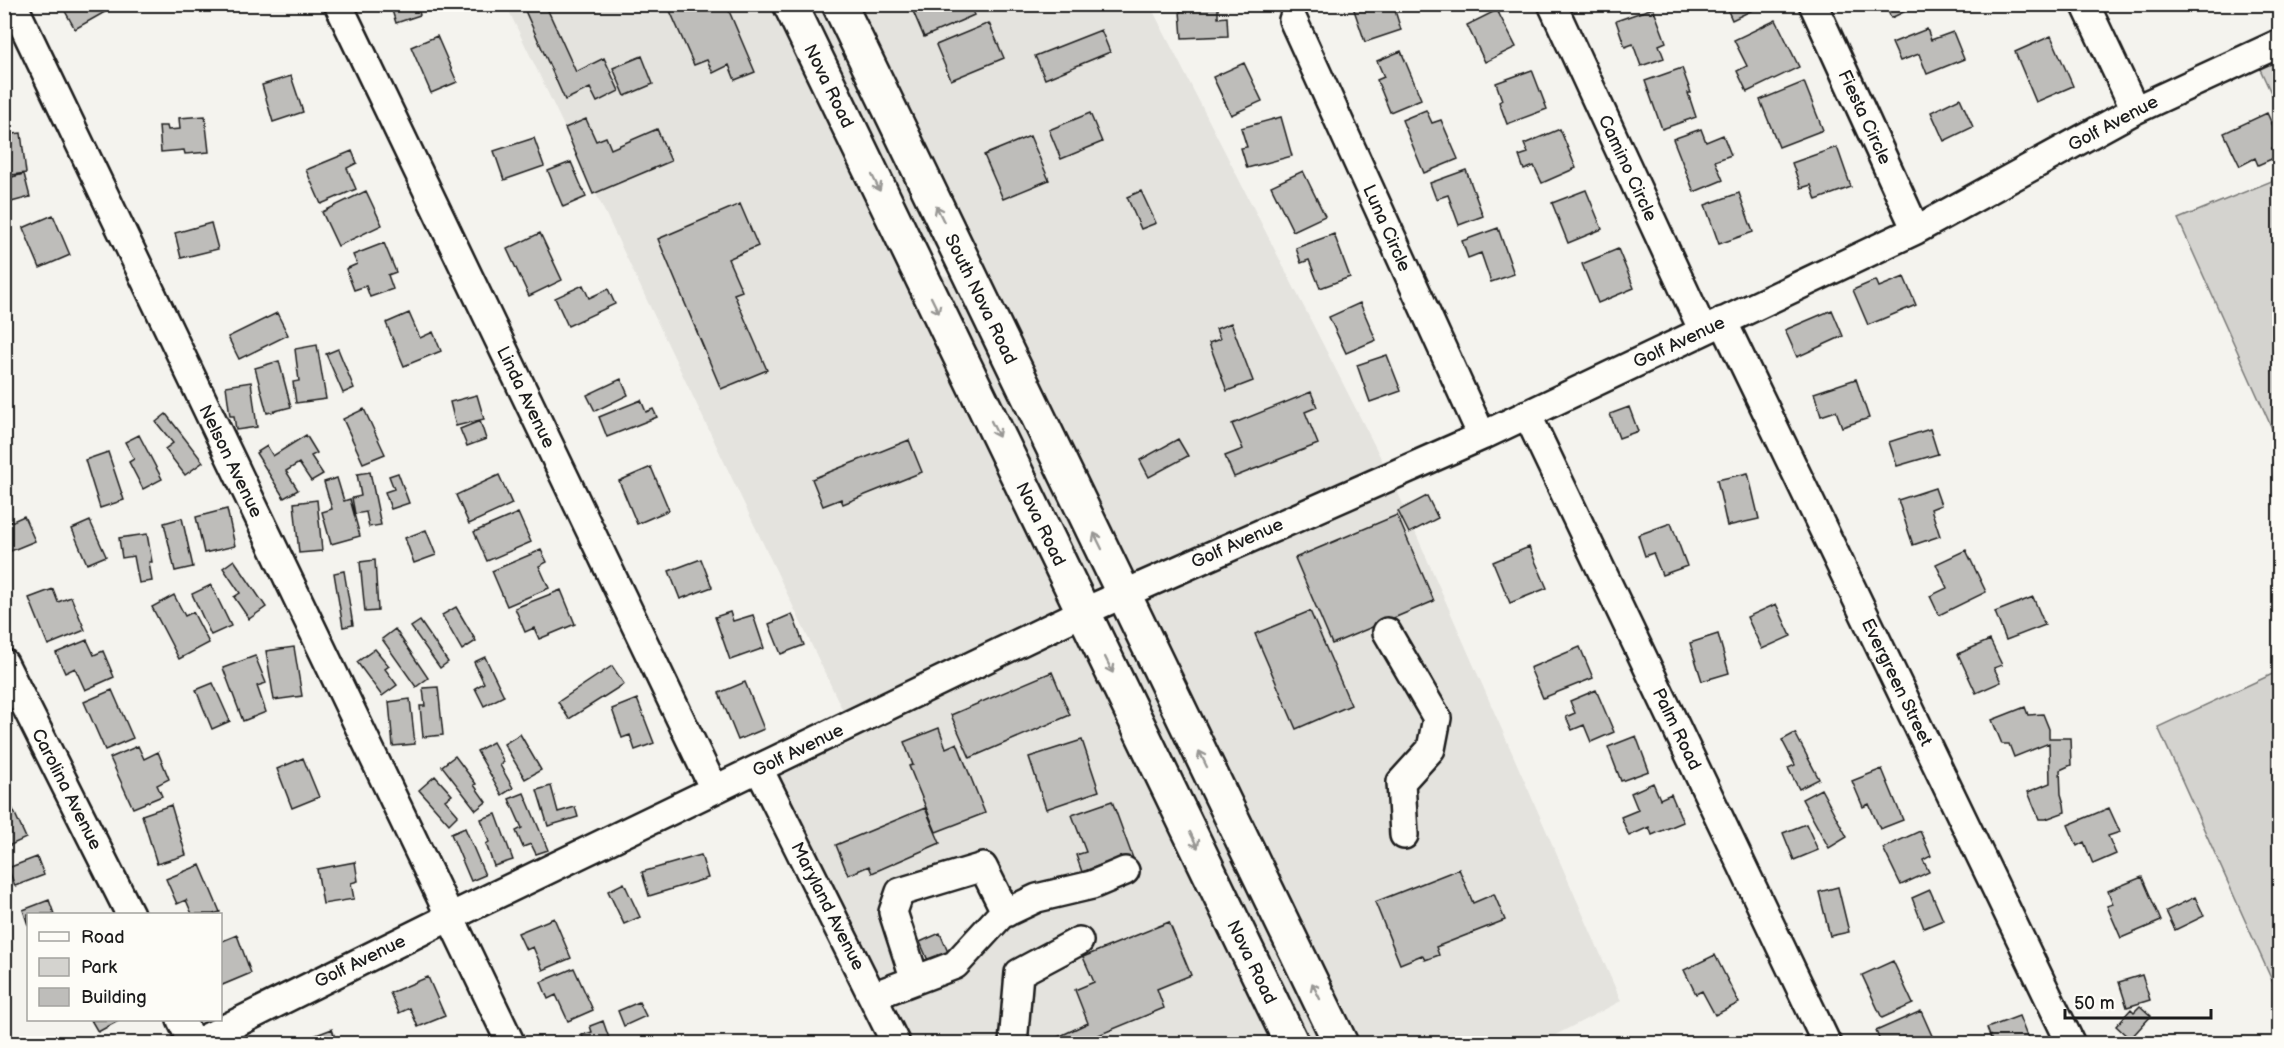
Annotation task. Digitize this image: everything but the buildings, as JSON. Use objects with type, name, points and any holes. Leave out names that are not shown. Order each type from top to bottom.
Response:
[{"type":"main road","name":"Nova Road","points":[[790,4],[1292,1044]]},
{"type":"main road","name":"South Nova Road","points":[[839,4],[1124,593]]},
{"type":"main road","points":[[900,234],[933,259],[951,268],[969,273]]},
{"type":"main road","points":[[1124,593],[1341,1044]]},
{"type":"street","name":"Nelson Avenue","points":[[13,4],[511,1044]]},
{"type":"street","name":"Linda Avenue","points":[[338,4],[714,789]]},
{"type":"street","name":"Camino Circle","points":[[1552,4],[1713,326]]},
{"type":"street","name":"Fiesta Circle","points":[[1814,4],[1916,230]]},
{"type":"street","points":[[2085,4],[2135,110]]},
{"type":"street","name":"Luna Circle","points":[[1293,20],[1482,435]]},
{"type":"street","name":"Golf Avenue","points":[[194,1044],[450,917],[1083,612],[1482,435],[1916,230],[2135,110],[2280,43]]},
{"type":"street","name":"Evergreen Street","points":[[1713,326],[2072,1044]]},
{"type":"street","name":"Palm Road","points":[[1527,414],[1827,1044]]},
{"type":"street","points":[[1387,632],[1437,718],[1431,749],[1401,782],[1404,835]]},
{"type":"street","name":"Carolina Avenue","points":[[4,663],[129,913]]},
{"type":"street","name":"Maryland Avenue","points":[[759,769],[896,1044]]},
{"type":"street","points":[[915,980],[893,912],[900,892],[983,867],[1006,913]]},
{"type":"street","points":[[873,996],[955,965],[1001,915],[1037,898],[1092,885],[1125,871]]},
{"type":"street","points":[[1013,1044],[1019,973],[1079,941]]},
{"type":"street","points":[[182,1021],[194,1044]]},
{"type":"shaded area","points":[[506,5],[778,5],[1070,607],[845,715]]},
{"type":"shaded area","points":[[801,5],[828,5],[949,255],[937,249],[908,226]]},
{"type":"shaded area","points":[[850,5],[1150,5],[1385,466],[1128,579]]},
{"type":"shaded area","points":[[929,270],[962,282],[1110,588],[1088,598]]},
{"type":"shaded area","points":[[1395,486],[1621,1001],[1540,1043],[1352,1043],[1138,599]],"holes":[[[1389,616],[1445,712],[1411,786],[1414,845],[1395,847],[1391,783],[1422,743],[1426,721],[1373,629]]]},
{"type":"shaded area","points":[[1119,607],[1330,1043],[1303,1043],[1098,617]]},
{"type":"shaded area","points":[[1079,626],[1280,1043],[1023,1043],[1028,981],[1092,946],[1083,926],[1014,963],[1003,1043],[907,1043],[888,1002],[1005,926],[1040,909],[1094,896],[1138,878],[1131,857],[1089,874],[1010,898],[992,862],[897,881],[902,973],[878,982],[774,777],[857,740],[855,735]]},
{"type":"green space","points":[[2279,43],[2279,110],[2254,56]]},
{"type":"green space","points":[[2279,178],[2279,444],[2178,219]]},
{"type":"green space","points":[[2279,671],[2279,996],[2158,727]]}]
